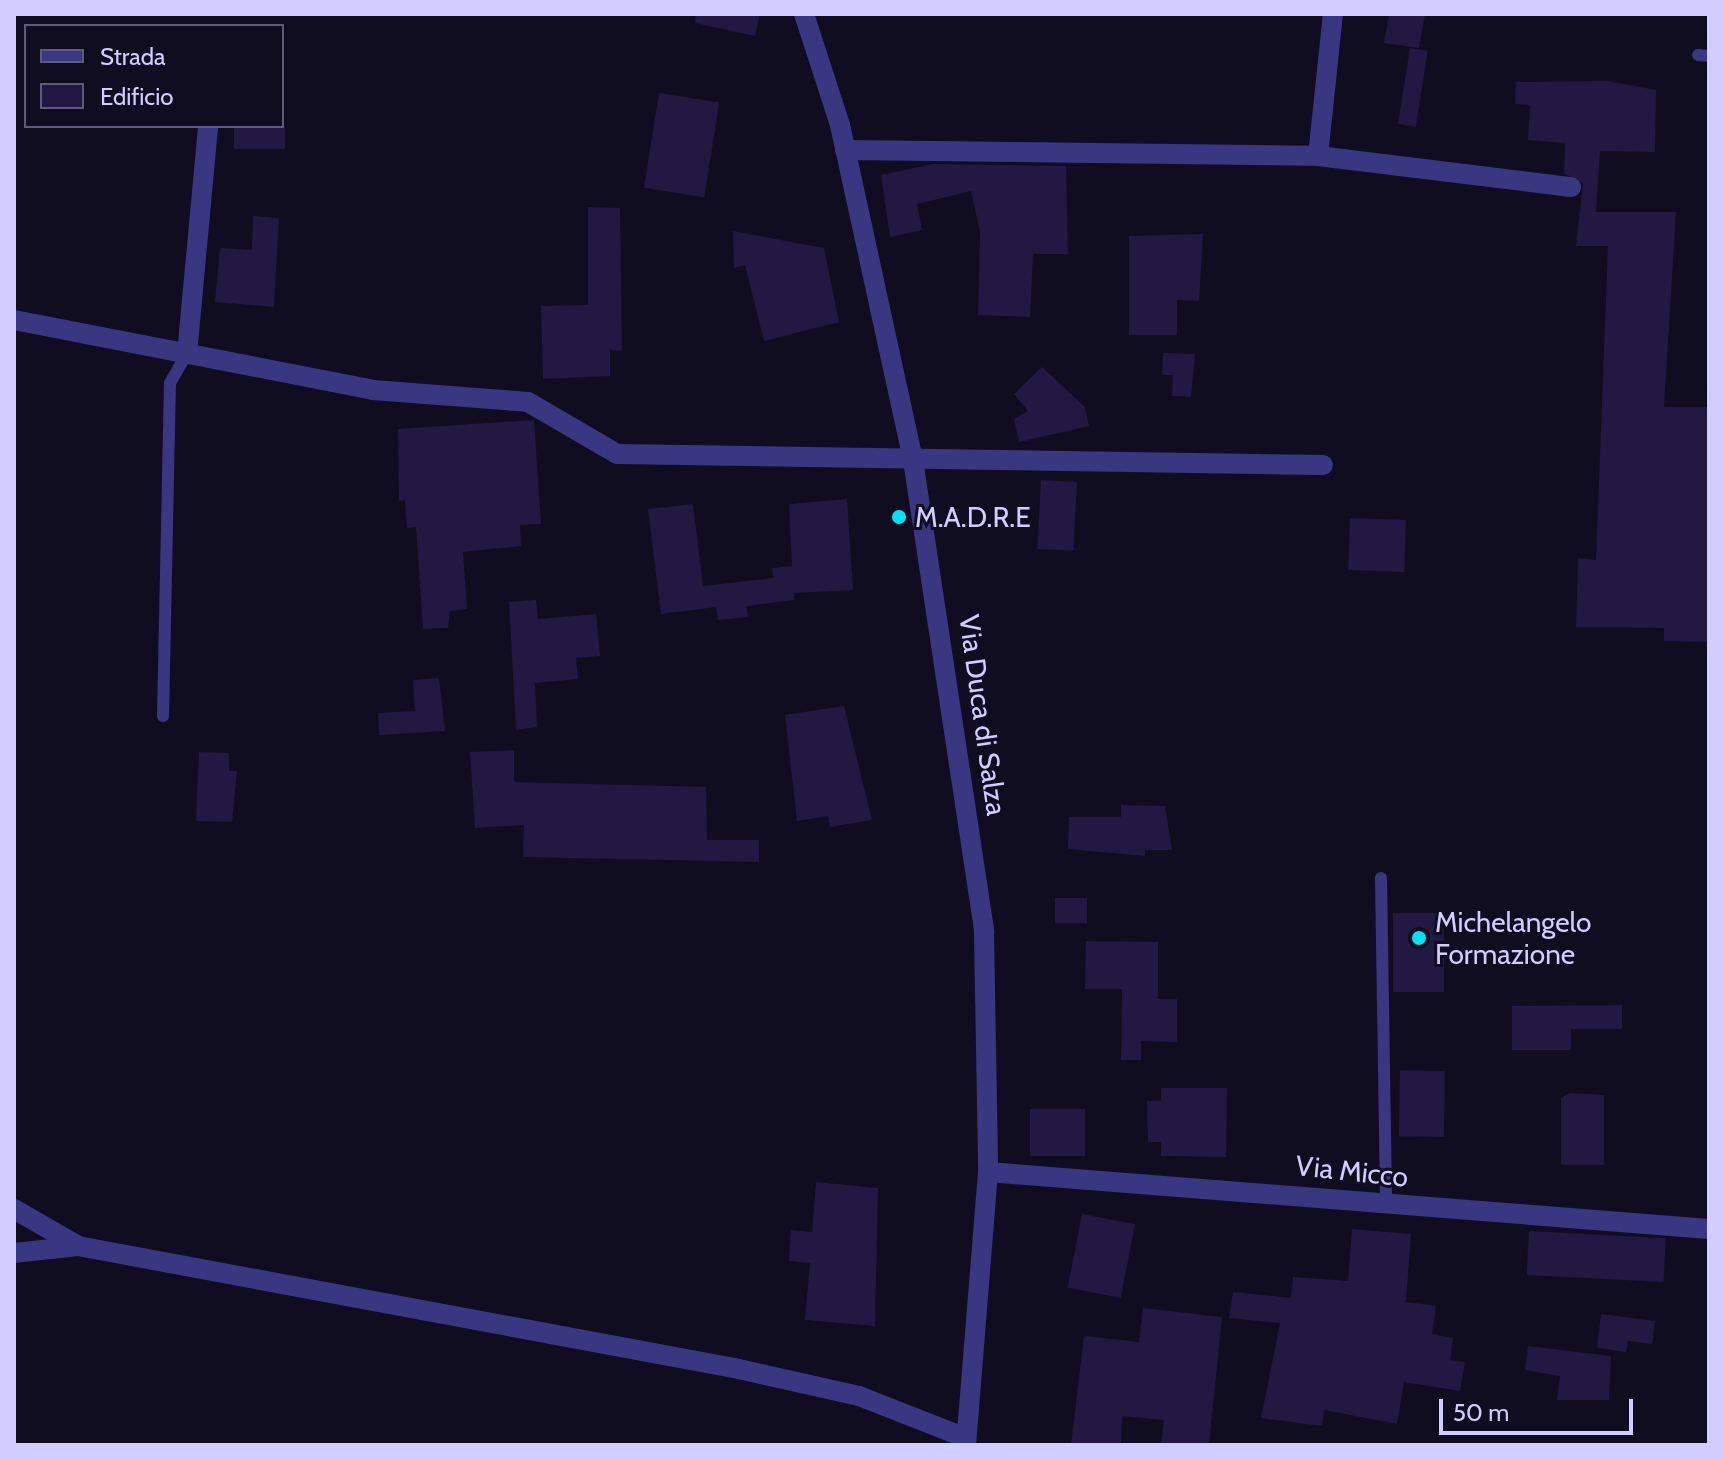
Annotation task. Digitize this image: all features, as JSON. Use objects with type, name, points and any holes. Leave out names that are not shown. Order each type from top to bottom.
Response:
[{"type":"street","name":"Via Duca di Salza","points":[[804,14],[845,150],[913,460],[984,932],[988,1172],[966,1442]]},
{"type":"street","points":[[1318,156],[1333,14]]},
{"type":"street","points":[[187,354],[208,128]]},
{"type":"street","points":[[845,150],[1318,156],[1571,187]]},
{"type":"street","points":[[14,320],[373,390],[528,402],[617,454],[1323,465]]},
{"type":"street","name":"Via Micco","points":[[988,1172],[1709,1229]]},
{"type":"street","points":[[14,1209],[78,1246]]},
{"type":"street","points":[[14,1253],[78,1246],[739,1369],[859,1396],[966,1442]]},
{"type":"lane","points":[[163,716],[170,383],[187,354]]},
{"type":"lane","points":[[1381,878],[1386,1202]]},
{"type":"building","points":[[696,14],[760,14],[755,36],[695,23]]},
{"type":"building","points":[[1389,14],[1425,14],[1419,48],[1384,43]]},
{"type":"building","points":[[1410,48],[1428,51],[1416,127],[1398,124]]},
{"type":"building","points":[[1608,81],[1656,90],[1655,152],[1600,151],[1596,212],[1676,212],[1664,407],[1709,407],[1709,642],[1664,641],[1664,628],[1576,627],[1578,558],[1596,560],[1608,246],[1576,246],[1583,183],[1564,173],[1565,143],[1528,140],[1530,105],[1515,104],[1516,82]]},
{"type":"building","points":[[659,93],[719,103],[704,197],[644,188]]},
{"type":"building","points":[[285,126],[285,149],[234,149],[234,128]]},
{"type":"building","points":[[933,164],[1066,166],[1068,254],[1033,254],[1030,317],[978,315],[980,232],[971,191],[917,204],[922,230],[890,237],[881,175]]},
{"type":"building","points":[[588,207],[620,208],[622,351],[610,350],[610,376],[543,379],[541,306],[588,305]]},
{"type":"building","points":[[253,216],[279,218],[274,307],[215,302],[220,248],[252,250]]},
{"type":"building","points":[[733,231],[824,248],[839,322],[764,341],[745,265],[734,268]]},
{"type":"building","points":[[1203,234],[1199,301],[1177,300],[1177,335],[1129,335],[1129,236]]},
{"type":"building","points":[[1163,353],[1195,354],[1191,397],[1172,396],[1173,375],[1162,375]]},
{"type":"building","points":[[1042,367],[1085,407],[1089,426],[1019,442],[1014,419],[1028,411],[1014,394]]},
{"type":"building","points":[[534,420],[541,524],[520,525],[521,546],[463,552],[467,609],[450,611],[448,628],[423,629],[416,527],[407,528],[405,500],[399,501],[398,429]]},
{"type":"building","points":[[1041,480],[1077,482],[1073,551],[1037,549]]},
{"type":"building","points":[[847,499],[853,590],[794,593],[794,600],[747,606],[748,617],[718,620],[716,607],[661,614],[648,509],[693,504],[703,586],[773,578],[772,568],[792,566],[789,504]]},
{"type":"building","points":[[1350,518],[1406,520],[1404,572],[1348,570]]},
{"type":"building","points":[[536,600],[538,619],[596,614],[600,656],[576,658],[578,679],[535,683],[537,727],[516,730],[509,602]]},
{"type":"building","points":[[439,678],[445,731],[379,735],[378,713],[415,711],[413,680]]},
{"type":"building","points":[[844,706],[872,820],[830,827],[828,816],[797,821],[785,715]]},
{"type":"building","points":[[514,750],[514,782],[706,787],[707,840],[759,840],[759,862],[523,857],[524,825],[475,828],[470,752]]},
{"type":"building","points":[[199,752],[229,753],[229,771],[237,771],[232,822],[196,821]]},
{"type":"building","points":[[1121,805],[1165,806],[1172,850],[1145,850],[1145,856],[1068,849],[1069,817],[1121,817]]},
{"type":"building","points":[[1055,898],[1087,898],[1087,923],[1055,923]]},
{"type":"building","name":"Michelangelo Formazione","points":[[1393,913],[1444,913],[1444,992],[1393,992]]},
{"type":"building","points":[[1086,941],[1158,942],[1158,999],[1177,999],[1177,1042],[1141,1041],[1141,1060],[1121,1060],[1122,989],[1085,989]]},
{"type":"building","points":[[1622,1005],[1622,1029],[1571,1029],[1571,1050],[1512,1050],[1512,1006]]},
{"type":"building","points":[[1400,1070],[1445,1071],[1444,1137],[1399,1136]]},
{"type":"building","points":[[1161,1088],[1227,1088],[1226,1157],[1161,1156],[1161,1142],[1148,1142],[1147,1101],[1161,1101]]},
{"type":"building","points":[[1570,1093],[1604,1095],[1604,1165],[1561,1165],[1561,1098]]},
{"type":"building","points":[[1030,1109],[1085,1109],[1085,1156],[1030,1156]]},
{"type":"building","points":[[816,1182],[878,1188],[875,1326],[805,1320],[810,1263],[789,1261],[791,1230],[812,1232]]},
{"type":"building","points":[[1082,1214],[1135,1224],[1121,1298],[1068,1288]]},
{"type":"building","points":[[1352,1229],[1411,1234],[1406,1302],[1436,1306],[1432,1334],[1453,1338],[1450,1360],[1465,1362],[1460,1391],[1404,1382],[1397,1424],[1324,1410],[1322,1426],[1261,1418],[1280,1323],[1229,1318],[1233,1292],[1291,1298],[1293,1277],[1348,1281]]},
{"type":"building","points":[[1529,1231],[1666,1238],[1664,1282],[1527,1275]]},
{"type":"building","points":[[1143,1308],[1222,1317],[1209,1445],[1161,1445],[1164,1420],[1122,1416],[1121,1445],[1071,1445],[1084,1336],[1139,1342]]},
{"type":"building","points":[[1601,1314],[1655,1321],[1652,1344],[1628,1341],[1626,1352],[1597,1348]]},
{"type":"building","points":[[1528,1346],[1611,1356],[1609,1400],[1557,1400],[1560,1376],[1525,1370]]},
{"type":"place","name":"M.A.D.R.E","points":[[899,517]]},
{"type":"place","name":"Michelangelo Formazione","points":[[1419,938]]}]
